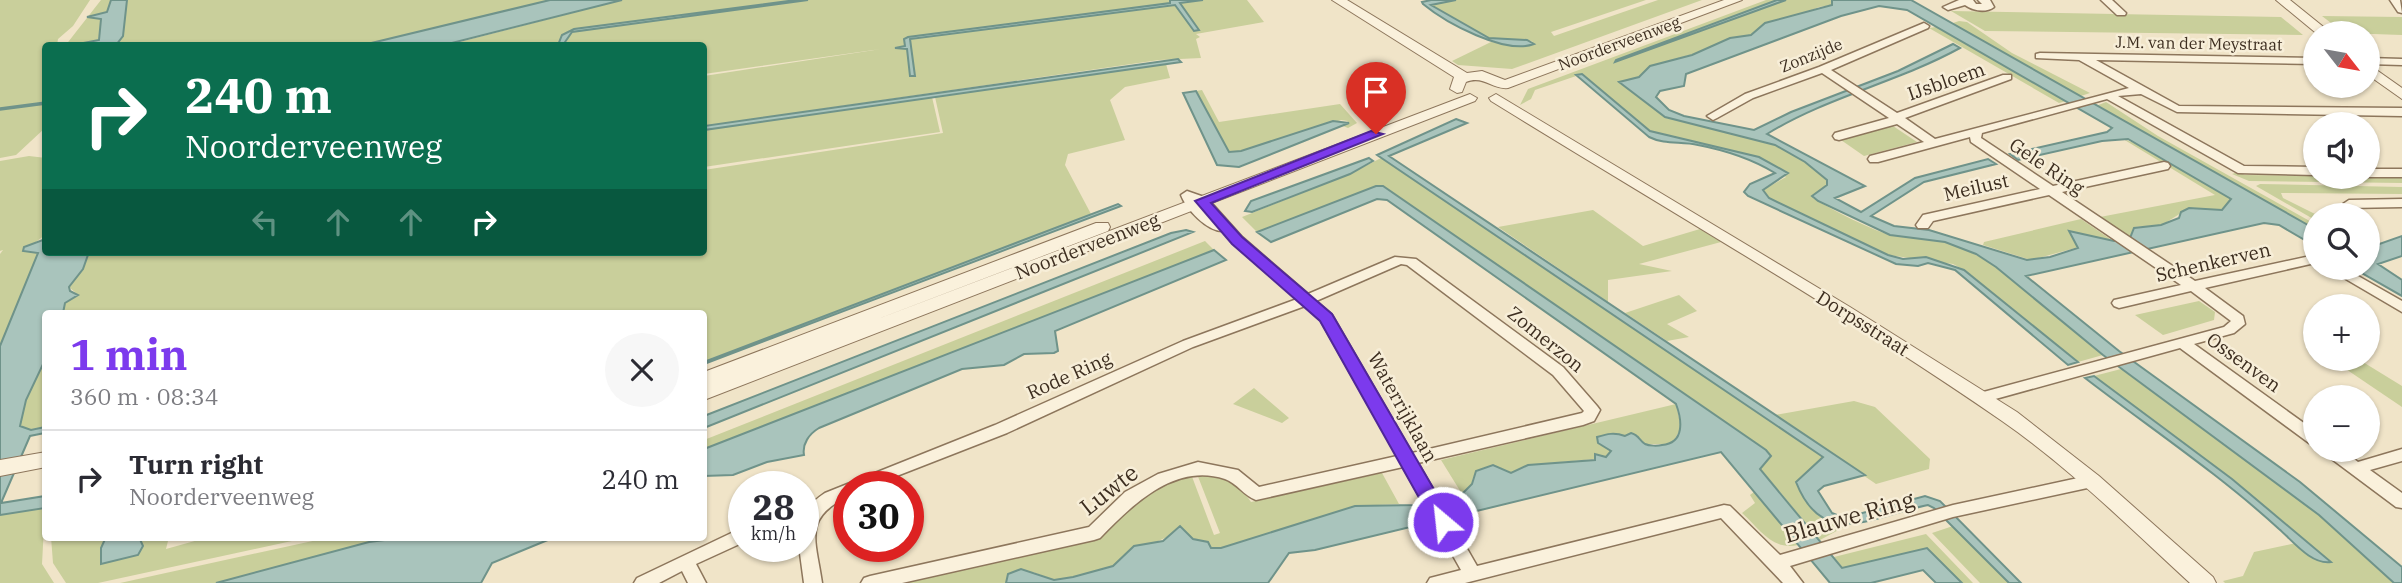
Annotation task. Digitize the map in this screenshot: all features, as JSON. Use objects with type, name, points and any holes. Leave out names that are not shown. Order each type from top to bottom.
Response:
[{"type":"street","points":[[1338,0],[1464,88],[1497,87]]},
{"type":"street","name":"Noorderveenweg","points":[[1497,87],[1713,0]]},
{"type":"street","name":"Noorderveenweg","points":[[1497,87],[1736,0]]},
{"type":"street","points":[[1948,7],[1967,1],[1974,7],[1989,7],[1983,0]]},
{"type":"street","points":[[2106,0],[2121,13]]},
{"type":"street","points":[[2281,0],[2308,21]]},
{"type":"street","points":[[2395,0],[2402,10]]},
{"type":"street","name":"Zonzijde","points":[[1713,116],[1749,96],[1823,69],[1923,26]]},
{"type":"street","name":"J.M. van der Meystraat","points":[[2040,56],[2303,61]]},
{"type":"street","name":"J.M. van der Meystraat","points":[[2082,57],[2140,91]]},
{"type":"street","points":[[2380,61],[2402,62]]},
{"type":"street","points":[[1823,69],[1934,143]]},
{"type":"street","name":"IJsbloem","points":[[1839,136],[1898,118],[2007,77]]},
{"type":"street","points":[[2380,78],[2402,95]]},
{"type":"street","points":[[1464,88],[1497,87]]},
{"type":"street","name":"Dorpsstraat","points":[[1497,87],[1981,398],[2092,481],[2204,583]]},
{"type":"street","name":"Noorderveenweg","points":[[707,392],[1193,201],[1464,88]]},
{"type":"street","points":[[2140,91],[2177,108],[2402,112]]},
{"type":"street","name":"Gele Ring","points":[[1981,398],[2229,330],[2238,322],[2231,312],[1980,145],[1975,139],[1977,131],[2108,95],[2140,91]]},
{"type":"street","points":[[2108,95],[2242,170],[2303,172]]},
{"type":"street","points":[[1874,159],[1977,131]]},
{"type":"street","name":"Meilust","points":[[1923,225],[1928,218],[2164,166]]},
{"type":"street","points":[[2380,173],[2402,173]]},
{"type":"street","name":"Noorderveenweg","points":[[707,378],[1193,201]]},
{"type":"street","name":"Waterrijklaan","points":[[1193,201],[1202,216],[1234,237],[1338,335],[1472,573]]},
{"type":"street","points":[[2380,203],[2402,203]]},
{"type":"street","name":"Zomerzon","points":[[1304,301],[1390,263],[1410,262],[1558,370],[1592,410],[1588,417],[1577,421],[1409,461]]},
{"type":"street","name":"Schenkerven","points":[[2119,303],[2303,262]]},
{"type":"street","points":[[2355,280],[2402,307]]},
{"type":"street","name":"Rode Ring","points":[[893,471],[1001,429],[1188,344],[1304,301]]},
{"type":"street","name":"Ossenven","points":[[2182,343],[2303,430]]},
{"type":"street","points":[[2357,468],[2402,455]]},
{"type":"street","points":[[0,468],[37,461]]},
{"type":"street","name":"Luwte","points":[[870,583],[1094,533],[1131,496],[1164,478],[1198,468],[1211,468],[1232,474],[1255,494],[1409,461]]},
{"type":"street","points":[[2348,462],[2402,502]]},
{"type":"street","name":"Blauwe Ring","points":[[1436,583],[1724,511],[1777,563],[1953,511],[2092,481]]},
{"type":"street","points":[[813,583],[809,517],[815,506],[833,497]]},
{"type":"street","points":[[643,583],[728,541]]},
{"type":"street","points":[[686,561],[697,583]]},
{"type":"street","points":[[1777,563],[1794,583]]},
{"type":"green space","points":[[0,0],[90,0],[73,26],[58,42],[42,42],[42,131],[16,155],[0,158]]},
{"type":"green space","points":[[101,0],[111,0],[107,12],[90,17],[101,19],[99,40],[68,42]]},
{"type":"green space","points":[[127,0],[550,0],[375,42],[119,42],[123,36]]},
{"type":"green space","points":[[622,0],[796,0],[574,29],[562,35],[559,42],[459,42]]},
{"type":"green space","points":[[808,0],[1170,0],[1171,3],[908,37],[905,46],[898,48],[907,49],[910,76],[915,75],[909,39],[1203,0],[1247,0],[1264,22],[1196,34],[1200,37],[1196,39],[1201,58],[1159,60],[707,126],[707,76],[881,49],[707,74],[707,42],[566,42],[572,32]]},
{"type":"green space","points":[[1456,0],[1646,0],[1551,32],[1554,36],[1658,0],[1702,0],[1512,69],[1458,65],[1452,61],[1491,42],[1524,45],[1533,41],[1489,38],[1431,5]]},
{"type":"green space","points":[[1766,0],[1777,0],[1616,61],[1786,0],[1832,0],[1832,5],[1819,7],[1751,35],[1730,38],[1711,49],[1650,66],[1639,77],[1620,82],[1665,117],[1775,145],[1805,162],[1827,180],[1827,185],[1813,198],[1853,220],[1895,236],[1946,242],[1993,265],[2033,292],[2103,355],[2078,362],[1953,264],[1888,255],[1769,198],[1763,190],[1786,177],[1759,157],[1650,131],[1582,74],[1535,90],[1531,99],[1520,105],[1528,89]]},
{"type":"green space","points":[[1951,11],[2281,17],[2303,35],[1985,31]]},
{"type":"green space","points":[[2322,16],[2402,17],[2402,35],[2380,34],[2380,21],[2328,21]]},
{"type":"green space","points":[[1967,22],[2012,53],[2090,93],[2081,96],[1950,24]]},
{"type":"green space","points":[[1936,27],[2066,101],[2059,103],[1929,28]]},
{"type":"green space","points":[[1166,64],[1170,78],[1125,87],[1110,100],[1125,140],[1068,154],[1065,165],[1091,214],[707,361],[707,310],[64,310],[65,303],[77,294],[69,287],[87,256],[707,256],[707,170],[943,133],[935,97]]},
{"type":"green space","points":[[1202,90],[1219,122],[1340,104],[1357,123],[1348,128],[1343,126],[1348,121],[1341,120],[1241,152],[1229,152],[1196,91]]},
{"type":"green space","points":[[932,97],[940,132],[707,167],[707,130]]},
{"type":"green space","points":[[2106,102],[2158,136],[2303,217],[2303,222],[2096,106]]},
{"type":"green space","points":[[1893,126],[1917,142],[1864,156],[1841,140]]},
{"type":"green space","points":[[2123,139],[2151,149],[2231,199],[2222,210],[2189,208],[2162,225],[2134,227],[2130,239],[2100,217],[2215,195]]},
{"type":"green space","points":[[29,156],[42,158],[42,237],[24,251],[38,252],[0,346],[0,254],[3,250],[0,251],[0,161]]},
{"type":"green space","points":[[1381,158],[1823,457],[1796,483],[1829,523],[1844,527],[1820,540],[1760,468],[1771,456],[1376,186],[1257,232],[1242,217],[1350,174]]},
{"type":"green space","points":[[2238,172],[2245,175],[2303,176],[2303,182],[2249,181],[2232,174]]},
{"type":"green space","points":[[2380,177],[2402,177],[2402,183],[2380,183]]},
{"type":"green space","points":[[2303,185],[2303,189],[2402,187],[2402,194],[2281,193],[2283,198],[2303,208],[2303,213],[2256,186]]},
{"type":"green space","points":[[1593,210],[1643,246],[1700,229],[1721,242],[1639,264],[1672,271],[1608,280],[1608,302],[1498,227]]},
{"type":"green space","points":[[2081,219],[2113,241],[2069,232],[2079,247],[2031,260],[1983,245],[1984,242]]},
{"type":"green space","points":[[1205,241],[1214,250],[707,448],[707,439]]},
{"type":"green space","points":[[1679,295],[1697,311],[1667,324],[1689,337],[1667,341],[1625,313]]},
{"type":"green space","points":[[2199,301],[2215,312],[2214,320],[2163,335],[2135,315]]},
{"type":"green space","points":[[42,366],[42,428],[31,430],[20,426],[26,400]]},
{"type":"green space","points":[[2121,369],[2319,515],[2394,583],[2225,583],[2223,581],[2243,576],[2254,552],[2296,543],[2309,556],[2330,562],[2232,479],[2094,376]]},
{"type":"green space","points":[[2349,371],[2378,371],[2402,386],[2402,407],[2380,392],[2380,385],[2369,385]]},
{"type":"green space","points":[[1254,388],[1289,418],[1282,423],[1233,404]]},
{"type":"green space","points":[[1854,401],[1875,407],[1930,459],[1929,469],[1876,484],[1775,415]]},
{"type":"green space","points":[[1676,404],[1681,428],[1672,444],[1645,444],[1637,435],[1615,433],[1598,443],[1612,452],[1605,457],[1595,454],[1595,459],[1528,465],[1511,473],[1493,465],[1473,477],[1472,484],[1462,494],[1441,460]]},
{"type":"green space","points":[[1205,472],[1236,481],[1251,502],[1382,473],[1399,504],[1355,506],[1221,548],[1211,548],[1208,542],[1174,534],[1149,545],[1134,546],[1113,566],[1054,580],[1033,572],[1006,583],[886,583],[1100,537],[1118,515],[1140,498],[1164,484],[1191,474],[1214,535],[1220,533],[1197,474]]},
{"type":"green space","points":[[1754,492],[1798,545],[1781,545],[1774,542],[1742,513],[1755,503],[1750,495]]},
{"type":"green space","points":[[42,508],[42,564],[54,583],[0,583],[0,515]]},
{"type":"green space","points":[[1953,526],[2009,583],[1980,583],[1932,533]]},
{"type":"green space","points":[[1926,534],[1973,583],[1962,583],[1927,548],[1843,568],[1834,557]]},
{"type":"green space","points":[[51,541],[104,541],[101,548],[143,546],[141,541],[168,541],[166,549],[195,541],[292,541],[98,583],[66,583],[53,563]]},
{"type":"green space","points":[[313,541],[377,541],[216,583],[120,583]]},
{"type":"water","points":[[111,0],[127,0],[123,36],[118,42],[89,42],[99,40],[101,19],[87,17],[107,12]]},
{"type":"water","points":[[550,0],[622,0],[456,42],[375,42]]},
{"type":"water","points":[[808,0],[572,32],[565,42],[559,42],[562,35],[574,29]]},
{"type":"water","points":[[1170,0],[1203,0],[1180,3],[1199,30],[1194,31],[1175,5],[910,39],[915,76],[910,76],[907,49],[895,48],[905,46],[904,39],[908,37],[1170,3]]},
{"type":"water","points":[[1456,0],[1431,5],[1489,38],[1527,40],[1534,44],[1508,45],[1476,35],[1446,20],[1422,2]]},
{"type":"water","points":[[1777,0],[1786,0],[1615,62],[1616,60]]},
{"type":"water","points":[[1832,0],[1911,0],[2303,222],[2303,239],[2279,225],[2264,223],[2026,276],[2119,351],[2300,482],[2402,567],[2402,583],[2394,583],[2319,515],[2103,355],[1996,267],[1976,254],[1945,242],[1890,235],[1818,201],[1812,196],[1827,185],[1827,180],[1805,162],[1775,145],[1665,117],[1619,82],[1639,77],[1650,66],[1692,55],[1730,38],[1751,35],[1765,23],[1832,5]],"holes":[[[1879,6],[1907,10],[2112,128],[2107,132],[2010,154],[2018,160],[2102,141],[2128,139],[2231,199],[2222,210],[2189,208],[2181,212],[2179,218],[2161,225],[2134,228],[2130,238],[2114,241],[2069,231],[2078,248],[2050,257],[2027,260],[1929,230],[1894,226],[1871,216],[1924,182],[1996,164],[1988,159],[1915,178],[1861,212],[1835,198],[1865,186],[1767,134],[1814,110],[1912,71],[1960,48],[1953,44],[1898,71],[1791,112],[1754,130],[1684,116],[1669,110],[1656,97],[1660,91],[1684,86],[1686,74],[1841,16]]]},
{"type":"water","points":[[1178,59],[1181,62],[707,130],[707,126]]},
{"type":"water","points":[[1582,74],[1650,131],[1759,157],[1788,173],[1763,190],[1769,198],[1888,255],[1903,259],[1926,257],[1964,270],[2078,362],[2068,365],[1955,270],[1928,263],[1918,266],[1896,264],[1748,196],[1744,192],[1750,184],[1775,173],[1747,159],[1718,150],[1649,137],[1576,75]]},
{"type":"water","points":[[1196,91],[1229,152],[1241,151],[1333,121],[1349,123],[1239,167],[1217,165],[1183,93]]},
{"type":"water","points":[[1456,119],[1467,123],[1389,156],[1865,475],[1824,486],[1818,491],[1832,513],[1844,518],[1925,496],[1940,501],[2021,583],[2009,583],[1928,505],[1852,524],[1835,522],[1820,516],[1807,503],[1796,482],[1823,457],[1377,155]]},
{"type":"water","points":[[1369,158],[1373,161],[1350,174],[1252,212],[1245,211],[1251,201]]},
{"type":"water","points":[[1376,186],[1383,186],[1766,450],[1771,456],[1760,469],[1842,568],[1927,548],[1962,583],[1936,583],[1923,570],[1871,583],[1830,583],[1721,452],[1315,550],[1289,553],[1268,583],[1006,583],[1008,574],[1021,569],[1054,580],[1113,566],[1134,546],[1163,541],[1180,526],[1193,539],[1208,542],[1211,548],[1221,548],[1355,506],[1416,505],[1462,494],[1472,484],[1476,471],[1493,465],[1511,473],[1528,465],[1595,460],[1595,454],[1606,457],[1611,451],[1598,443],[1597,437],[1604,435],[1625,436],[1631,433],[1645,444],[1651,445],[1675,440],[1680,430],[1676,404],[1387,200],[1377,199],[1271,242],[1257,232]]},
{"type":"water","points":[[1118,204],[1121,206],[707,363]]},
{"type":"water","points":[[1186,230],[1193,232],[707,427],[707,415],[1171,233]]},
{"type":"water","points":[[2402,236],[2402,256],[2380,263],[2380,244]]},
{"type":"water","points":[[42,240],[42,256],[88,256],[83,269],[69,287],[70,291],[78,295],[65,303],[64,310],[42,310],[42,366],[26,400],[20,426],[31,430],[42,428],[42,434],[30,436],[1,503],[42,496],[42,508],[0,515],[0,346],[38,253],[23,251],[24,247]]},
{"type":"water","points":[[1214,250],[1226,260],[1055,331],[1058,351],[1054,353],[1024,354],[1004,365],[962,369],[819,428],[807,440],[804,455],[767,462],[743,471],[728,471],[728,475],[707,476],[707,448]]},
{"type":"water","points":[[2380,265],[2402,280],[2402,296],[2374,280],[2380,280]]},
{"type":"water","points":[[2094,376],[2232,479],[2331,562],[2309,556],[2233,489],[2085,378]]},
{"type":"water","points":[[104,541],[141,541],[143,546],[138,555],[101,564],[101,548]]},
{"type":"water","points":[[545,541],[492,563],[481,583],[216,583],[369,542]]},
{"type":"waterway","points":[[0,109],[42,104]]},
{"type":"route","points":[[1376,134],[1202,201],[1230,234],[1327,318],[1443,522]]}]
